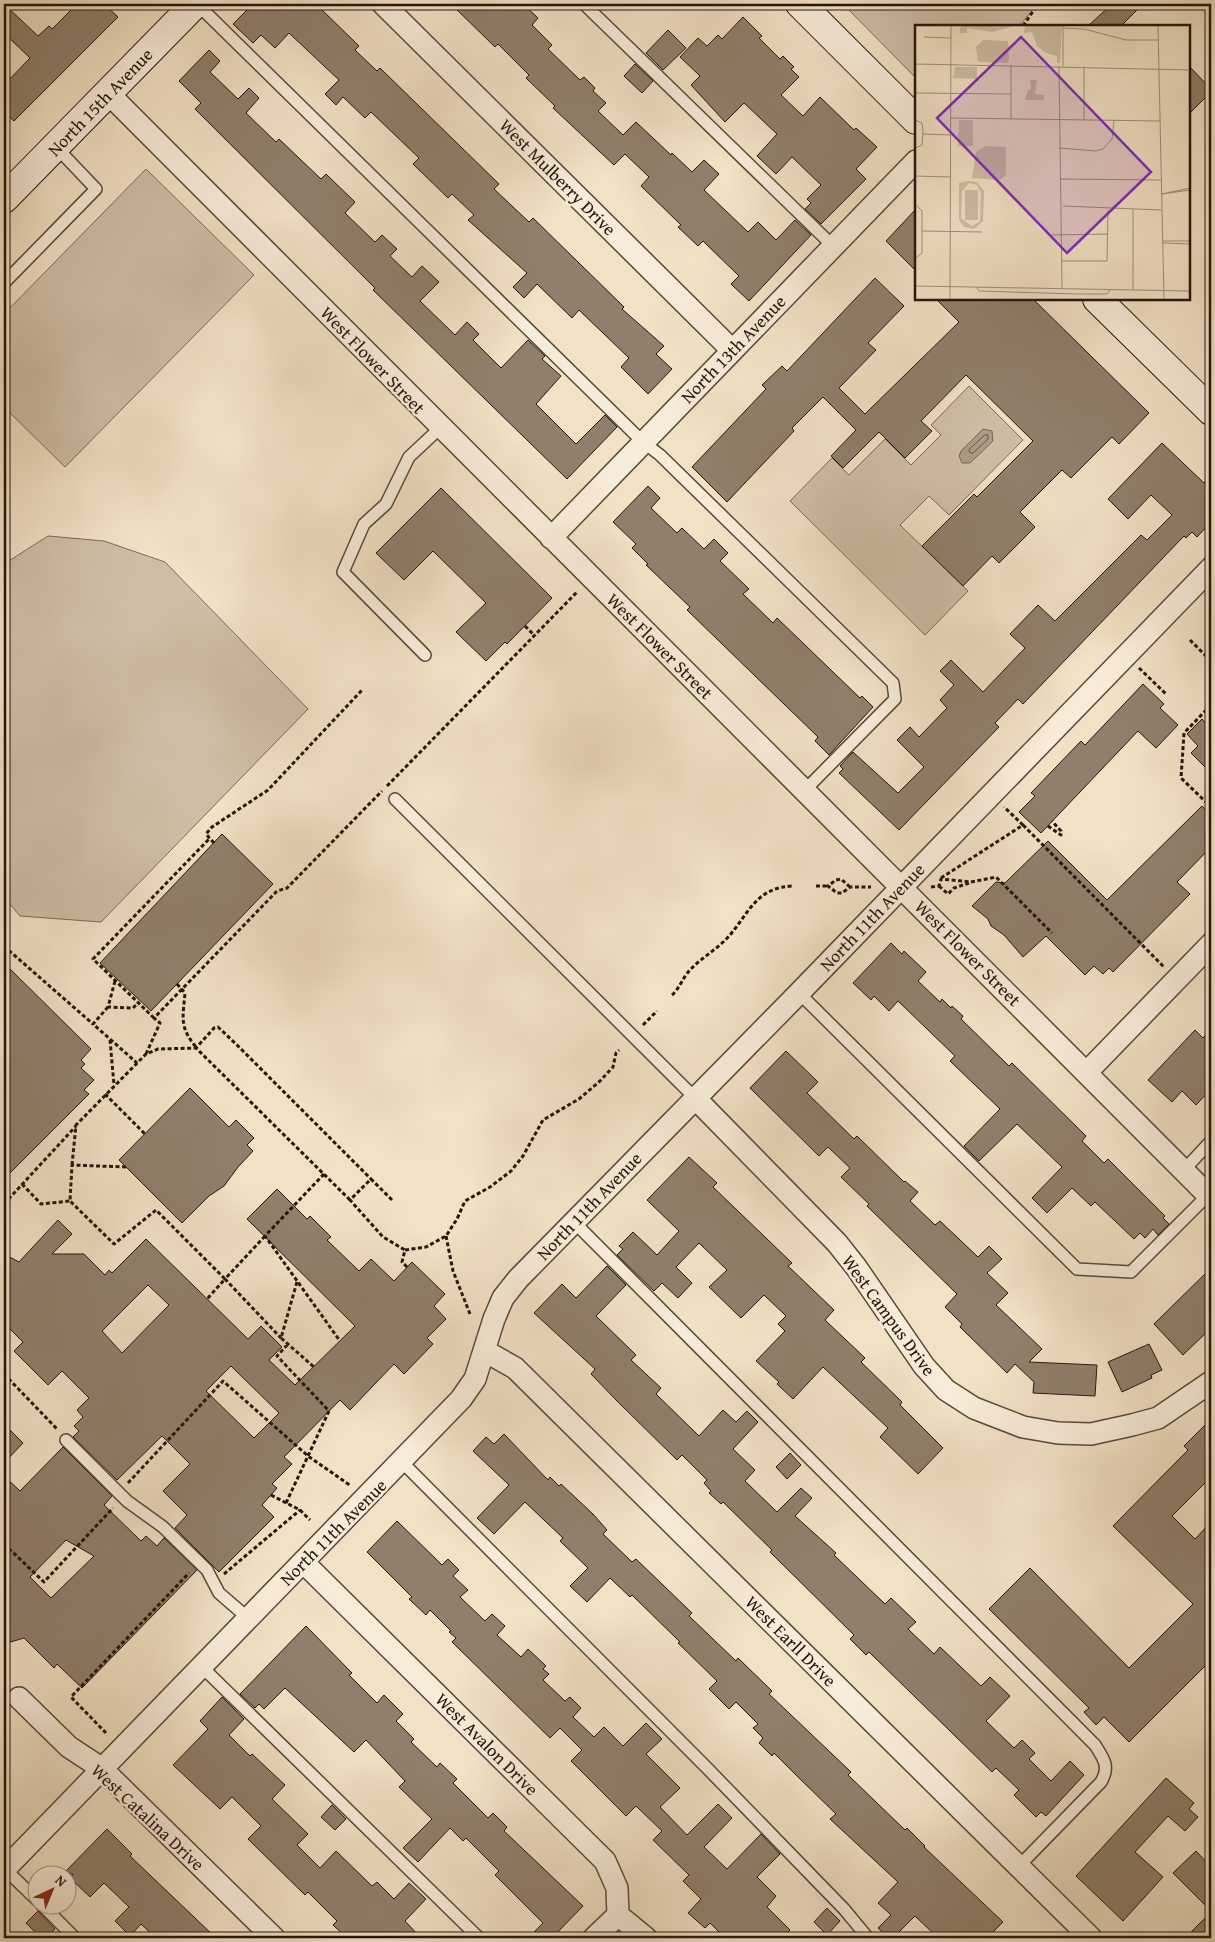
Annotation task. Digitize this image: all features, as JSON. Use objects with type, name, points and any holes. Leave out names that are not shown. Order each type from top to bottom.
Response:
[{"type":"street","name":"North 15th Avenue","points":[[4,199],[196,4]]},
{"type":"street","name":"West Mulberry Drive","points":[[383,4],[732,350]]},
{"type":"street","points":[[800,4],[915,119]]},
{"type":"street","name":"West Flower Street","points":[[109,94],[272,256],[440,428],[902,886],[1210,1196]]},
{"type":"street","name":"North 13th Avenue","points":[[551,538],[915,162]]},
{"type":"street","points":[[1098,300],[1211,411]]},
{"type":"street","name":"North 11th Avenue","points":[[4,1869],[367,1498],[461,1399],[475,1379],[494,1319],[503,1298],[518,1279],[799,993],[1211,568]]},
{"type":"street","points":[[1087,1072],[1211,944]]},
{"type":"street","name":"West Campus Drive","points":[[695,1098],[837,1244],[856,1267],[924,1366],[946,1390],[974,1408],[1023,1427],[1058,1433],[1091,1434],[1158,1418],[1211,1382]]},
{"type":"street","name":"West Earll Drive","points":[[485,1351],[515,1368],[1091,1938]]},
{"type":"street","name":"West Avalon Drive","points":[[303,1562],[605,1860],[617,1888],[618,1916]]},
{"type":"street","name":"West Catalina Drive","points":[[20,1698],[69,1747],[101,1768],[274,1938]]},
{"type":"street","points":[[594,1938],[618,1916],[646,1938]]},
{"type":"lane","points":[[196,4],[892,683],[895,699],[805,790]]},
{"type":"lane","points":[[584,4],[833,246]]},
{"type":"lane","points":[[4,283],[96,189],[56,147]]},
{"type":"lane","points":[[425,655],[343,572],[364,524],[386,504],[409,457],[440,428]]},
{"type":"lane","points":[[395,799],[695,1098]]},
{"type":"lane","points":[[799,993],[1077,1269],[1131,1272],[1210,1196]]},
{"type":"lane","points":[[1184,1170],[1211,1141]]},
{"type":"lane","points":[[573,1221],[1095,1745],[1105,1760],[1106,1772],[1101,1782],[1018,1866]]},
{"type":"lane","points":[[64,1437],[121,1495],[163,1527],[207,1570],[219,1593],[248,1618]]},
{"type":"lane","points":[[402,1462],[706,1767],[844,1909],[868,1938]]},
{"type":"lane","points":[[201,1666],[479,1938]]},
{"type":"lane","points":[[4,1869],[28,1892]]},
{"type":"lane","points":[[51,1914],[75,1938]]},
{"type":"path","points":[[1024,25],[1038,4]]},
{"type":"path","points":[[154,1018],[277,891],[287,888],[590,578]]},
{"type":"path","points":[[525,626],[534,635]]},
{"type":"path","points":[[1190,640],[1211,662]]},
{"type":"path","points":[[1126,655],[1166,694]]},
{"type":"path","points":[[214,842],[206,834],[212,827],[268,790],[363,689]]},
{"type":"path","points":[[1211,705],[1184,733],[1181,778],[1211,807]]},
{"type":"path","points":[[991,795],[1177,980]]},
{"type":"path","points":[[1048,826],[1055,833],[1061,835],[1061,831],[1052,821]]},
{"type":"path","points":[[939,886],[941,879],[1023,825]]},
{"type":"path","points":[[4,1204],[105,1094],[146,1054],[160,1023],[93,959],[210,838]]},
{"type":"path","points":[[931,886],[939,886],[948,894],[954,888],[996,877],[1052,933]]},
{"type":"path","points":[[941,879],[971,882]]},
{"type":"path","points":[[816,886],[828,886],[836,880],[841,880],[850,887]]},
{"type":"path","points":[[672,995],[680,988],[687,972],[723,942],[744,914],[761,896],[775,888],[794,886]]},
{"type":"path","points":[[828,886],[837,893],[842,893],[850,887],[871,886]]},
{"type":"path","points":[[4,950],[6,948],[137,1063]]},
{"type":"path","points":[[93,1024],[108,1007],[115,981]]},
{"type":"path","points":[[177,984],[185,992],[182,1021],[186,1035],[196,1048],[350,1200],[383,1237],[405,1250],[426,1247],[446,1236],[457,1219],[465,1201],[490,1187],[511,1171],[524,1156],[539,1125],[551,1114],[579,1099],[600,1081],[613,1067],[616,1053],[619,1050]]},
{"type":"path","points":[[108,1007],[133,1008],[138,1003]]},
{"type":"path","points":[[642,1026],[657,1011]]},
{"type":"path","points":[[146,1054],[158,1049],[196,1048],[214,1028],[218,1027],[392,1200]]},
{"type":"path","points":[[110,1039],[114,1085]]},
{"type":"path","points":[[105,1094],[145,1134]]},
{"type":"path","points":[[70,1202],[76,1126]]},
{"type":"path","points":[[72,1165],[126,1167]]},
{"type":"path","points":[[207,1299],[324,1174]]},
{"type":"path","points":[[350,1200],[371,1179]]},
{"type":"path","points":[[22,1184],[42,1204],[70,1202],[114,1244],[156,1210],[226,1279],[281,1338],[314,1367]]},
{"type":"path","points":[[265,1236],[340,1341]]},
{"type":"path","points":[[446,1236],[450,1261],[470,1314]]},
{"type":"path","points":[[405,1250],[402,1262],[407,1267]]},
{"type":"path","points":[[281,1338],[297,1282]]},
{"type":"path","points":[[286,1503],[330,1411],[276,1356],[288,1344]]},
{"type":"path","points":[[4,1374],[64,1437]]},
{"type":"path","points":[[4,1544],[44,1582],[223,1381],[308,1456],[367,1498]]},
{"type":"path","points":[[271,1495],[300,1510],[310,1520]]},
{"type":"path","points":[[214,1582],[300,1510]]},
{"type":"path","points":[[106,1733],[71,1697],[194,1568]]},
{"type":"shaded area","points":[[843,4],[1035,4],[1032,11],[1020,25],[915,25],[915,77]]},
{"type":"shaded area","points":[[146,169],[254,275],[65,467],[4,407],[4,314]]},
{"type":"shaded area","points":[[969,386],[1023,440],[949,515],[929,496],[900,525],[968,591],[925,635],[790,501],[832,458],[849,475],[885,439],[911,465],[941,435],[931,425]]},
{"type":"shaded area","points":[[48,536],[104,541],[165,562],[308,709],[101,922],[20,916],[4,897],[4,564]]},
{"type":"water","points":[[983,429],[992,431],[993,441],[970,463],[962,463],[959,456],[961,451]]},
{"type":"building","points":[[4,4],[38,36],[49,26],[52,29],[77,4],[104,4],[118,17],[14,121],[4,112],[4,85],[30,58],[4,33]]},
{"type":"building","points":[[253,4],[316,4],[359,46],[355,50],[377,71],[380,68],[499,184],[494,189],[529,222],[533,218],[624,307],[622,309],[664,346],[656,354],[672,369],[648,394],[621,367],[629,358],[579,310],[572,318],[537,284],[524,298],[513,287],[527,273],[468,220],[474,215],[452,194],[448,198],[413,164],[419,158],[371,112],[365,118],[343,97],[336,105],[325,94],[339,80],[289,33],[275,48],[261,35],[253,43],[233,24]]},
{"type":"building","points":[[451,4],[523,4],[538,18],[532,25],[552,45],[548,49],[580,80],[584,77],[595,88],[593,91],[606,103],[598,111],[623,135],[636,122],[692,172],[704,160],[719,174],[704,190],[748,232],[758,222],[776,240],[795,220],[811,235],[749,301],[731,284],[739,276],[703,241],[698,246],[678,227],[681,225],[641,186],[649,177],[625,154],[614,165],[553,108],[555,106],[526,78],[529,75],[498,44],[495,47]]},
{"type":"building","points":[[1112,4],[1143,4],[1122,25],[1089,25]]},
{"type":"building","points":[[743,17],[762,36],[759,38],[780,59],[783,56],[794,67],[791,69],[799,77],[781,95],[803,116],[820,97],[854,130],[856,128],[877,147],[856,169],[866,179],[821,224],[805,209],[811,203],[807,199],[821,185],[792,157],[776,174],[757,156],[777,134],[744,103],[725,122],[691,85],[700,76],[680,57],[698,38],[707,46],[718,35],[722,39]]},
{"type":"building","points":[[668,30],[686,48],[663,70],[646,53]]},
{"type":"building","points":[[209,50],[220,61],[210,72],[238,99],[249,88],[259,98],[246,113],[276,142],[279,139],[321,179],[326,174],[355,202],[345,213],[375,242],[382,235],[397,249],[390,256],[412,277],[422,266],[439,282],[420,301],[455,335],[467,322],[479,334],[473,340],[501,368],[528,340],[545,356],[542,359],[561,376],[536,404],[576,444],[605,415],[617,427],[567,479],[373,290],[375,288],[195,109],[201,103],[179,81]]},
{"type":"building","points":[[635,64],[653,81],[642,93],[624,76]]},
{"type":"building","points":[[1190,67],[1211,89],[1211,92],[1190,113]]},
{"type":"building","points":[[915,210],[915,270],[886,241]]},
{"type":"building","points":[[875,278],[904,306],[868,343],[876,350],[839,388],[865,414],[959,322],[937,300],[1034,300],[1149,413],[1119,444],[1112,437],[1071,478],[1062,470],[1020,512],[1035,527],[999,563],[992,556],[963,586],[922,546],[974,494],[977,497],[1033,441],[966,375],[921,421],[932,431],[905,458],[879,432],[843,468],[831,456],[856,430],[823,397],[792,428],[794,431],[727,502],[692,467],[766,389],[762,385],[782,366],[787,371]]},
{"type":"building","points":[[1162,443],[1204,483],[1211,475],[1211,522],[1197,537],[1192,532],[1186,538],[1184,536],[1023,704],[1018,699],[995,723],[999,727],[899,830],[839,773],[843,769],[840,766],[853,752],[898,793],[924,767],[897,740],[910,727],[919,737],[947,708],[940,700],[954,685],[940,671],[951,660],[983,692],[1025,648],[1010,634],[1038,605],[1055,621],[1141,535],[1147,540],[1172,515],[1151,495],[1128,519],[1108,499]]},
{"type":"building","points":[[648,486],[660,498],[651,508],[677,533],[682,528],[704,549],[714,539],[728,553],[720,561],[749,589],[743,594],[773,623],[777,618],[860,698],[862,696],[873,707],[829,755],[815,741],[818,737],[687,610],[690,607],[646,565],[648,564],[632,548],[636,544],[613,522]]},
{"type":"building","points":[[441,488],[552,598],[507,644],[505,642],[486,661],[456,632],[486,603],[433,551],[404,580],[376,553]]},
{"type":"building","points":[[1143,684],[1164,704],[1160,708],[1178,725],[1156,748],[1138,731],[1041,833],[1019,812],[1035,796],[1031,793],[1081,741],[1085,745]]},
{"type":"building","points":[[1202,719],[1211,729],[1211,773],[1191,753],[1198,746],[1187,734]]},
{"type":"building","points":[[1202,806],[1211,815],[1211,847],[1177,882],[1190,894],[1113,972],[1109,968],[1103,974],[1094,966],[1085,975],[1046,936],[1023,957],[1004,935],[991,926],[988,919],[972,906],[996,882],[1005,883],[1048,841],[1107,900]]},
{"type":"building","points":[[222,834],[273,884],[151,1011],[100,963]]},
{"type":"building","points":[[891,943],[902,954],[904,951],[926,972],[918,981],[940,1002],[942,999],[963,1016],[961,1019],[1009,1066],[1012,1063],[1086,1136],[1082,1141],[1104,1163],[1108,1159],[1165,1216],[1163,1218],[1169,1224],[1158,1235],[1153,1229],[1145,1238],[1140,1233],[1134,1239],[1095,1202],[1091,1206],[1072,1188],[1047,1213],[1032,1198],[1062,1167],[1017,1124],[979,1161],[964,1146],[1000,1109],[950,1061],[955,1056],[898,1001],[889,1011],[874,996],[871,1000],[853,983]]},
{"type":"building","points":[[4,963],[91,1049],[81,1060],[85,1064],[81,1068],[94,1080],[84,1090],[89,1094],[4,1179]]},
{"type":"building","points":[[1211,1029],[1211,1089],[1196,1105],[1182,1091],[1172,1102],[1148,1080],[1195,1030],[1203,1038]]},
{"type":"building","points":[[786,1051],[818,1082],[807,1093],[854,1139],[857,1136],[904,1182],[918,1192],[910,1201],[935,1225],[940,1221],[978,1257],[989,1246],[1002,1259],[987,1273],[1008,1293],[996,1305],[1042,1349],[1029,1362],[1097,1365],[1095,1396],[1033,1393],[1034,1382],[1015,1364],[1007,1373],[960,1327],[962,1324],[945,1307],[957,1294],[867,1206],[869,1204],[841,1177],[850,1168],[828,1147],[819,1156],[750,1088]]},
{"type":"building","points":[[190,1088],[229,1127],[236,1120],[254,1138],[247,1145],[253,1151],[224,1186],[209,1196],[182,1223],[119,1160]]},
{"type":"building","points":[[689,1157],[717,1183],[713,1187],[792,1263],[788,1266],[834,1310],[825,1320],[865,1358],[861,1362],[902,1402],[900,1405],[943,1448],[918,1474],[880,1437],[888,1428],[823,1367],[793,1399],[777,1384],[779,1382],[756,1361],[785,1331],[778,1324],[786,1316],[764,1295],[741,1318],[709,1287],[727,1270],[699,1243],[676,1267],[692,1283],[678,1298],[662,1283],[654,1291],[617,1255],[623,1249],[619,1246],[633,1232],[657,1255],[679,1231],[647,1200]]},
{"type":"building","points":[[277,1189],[307,1219],[310,1216],[331,1237],[327,1240],[359,1271],[371,1259],[394,1281],[412,1262],[445,1294],[434,1306],[446,1319],[427,1338],[433,1344],[404,1374],[394,1364],[350,1410],[340,1400],[284,1457],[292,1464],[272,1484],[277,1488],[262,1505],[274,1517],[219,1572],[175,1528],[187,1515],[163,1491],[190,1464],[162,1436],[117,1480],[73,1437],[79,1431],[74,1426],[83,1417],[77,1410],[89,1398],[62,1371],[48,1385],[14,1351],[23,1342],[4,1323],[4,1254],[19,1262],[58,1220],[72,1234],[52,1254],[84,1254],[105,1275],[109,1270],[112,1273],[146,1239],[248,1339],[261,1326],[282,1347],[269,1360],[295,1385],[355,1326],[247,1219]],"holes":[[[148,1285],[169,1305],[122,1353],[102,1331]],[[231,1366],[279,1413],[254,1438],[206,1391]]]},
{"type":"building","points":[[607,1266],[626,1285],[596,1316],[636,1355],[631,1360],[661,1388],[656,1394],[699,1436],[723,1410],[736,1422],[747,1411],[758,1422],[733,1449],[755,1470],[745,1481],[777,1512],[801,1488],[812,1498],[795,1516],[836,1553],[834,1555],[885,1604],[891,1598],[916,1622],[908,1629],[934,1654],[940,1647],[981,1686],[990,1677],[1010,1696],[986,1721],[1014,1748],[1022,1740],[1035,1753],[1029,1759],[1051,1781],[1070,1761],[1084,1775],[1046,1816],[1041,1812],[1036,1817],[1014,1795],[1019,1790],[996,1768],[992,1772],[869,1652],[866,1655],[850,1639],[854,1635],[770,1552],[772,1550],[723,1502],[721,1504],[709,1493],[711,1491],[704,1483],[707,1480],[682,1455],[677,1460],[591,1374],[595,1369],[534,1313],[562,1284],[576,1298]]},
{"type":"building","points":[[1211,1268],[1211,1328],[1183,1355],[1154,1324]]},
{"type":"building","points":[[1149,1344],[1162,1370],[1151,1375],[1152,1378],[1122,1392],[1108,1362]]},
{"type":"building","points":[[1211,1419],[1211,1477],[1172,1516],[1195,1539],[1211,1522],[1211,1660],[1129,1742],[1104,1717],[1096,1725],[1084,1712],[1089,1708],[989,1609],[1030,1568],[1129,1668],[1193,1604],[1113,1526],[1188,1450],[1184,1446]]},
{"type":"building","points":[[4,1424],[23,1443],[4,1463]]},
{"type":"building","points":[[504,1434],[548,1480],[550,1477],[559,1486],[561,1484],[593,1514],[607,1530],[603,1534],[632,1562],[636,1559],[692,1613],[689,1616],[736,1661],[738,1658],[772,1691],[769,1694],[851,1772],[848,1775],[905,1830],[907,1828],[924,1847],[1003,1922],[987,1938],[938,1938],[915,1916],[893,1938],[888,1938],[878,1928],[891,1915],[878,1903],[898,1882],[830,1819],[836,1814],[774,1753],[772,1756],[759,1743],[763,1738],[753,1728],[758,1724],[736,1702],[729,1709],[709,1689],[717,1681],[678,1643],[680,1642],[632,1595],[630,1597],[610,1578],[587,1602],[570,1586],[588,1568],[560,1541],[563,1538],[525,1502],[494,1534],[477,1518],[509,1485],[473,1451],[486,1437],[494,1444]]},
{"type":"building","points":[[63,1447],[112,1496],[104,1505],[141,1541],[146,1536],[157,1546],[164,1538],[197,1570],[82,1688],[57,1664],[54,1668],[24,1638],[4,1644],[6,1622],[4,1620],[4,1476],[20,1491]],"holes":[[[66,1540],[94,1556],[51,1598],[30,1577]]]},
{"type":"building","points":[[790,1453],[801,1465],[787,1479],[776,1467]]},
{"type":"building","points":[[397,1521],[442,1565],[448,1559],[459,1570],[453,1576],[468,1590],[460,1597],[485,1621],[492,1614],[505,1626],[497,1635],[521,1657],[528,1649],[546,1666],[543,1669],[549,1674],[543,1680],[565,1701],[570,1697],[581,1708],[573,1717],[594,1737],[604,1727],[623,1746],[646,1723],[662,1739],[646,1754],[680,1788],[660,1807],[687,1835],[718,1804],[732,1818],[704,1847],[727,1869],[761,1834],[780,1854],[757,1877],[776,1896],[767,1907],[790,1930],[782,1938],[725,1938],[710,1923],[705,1928],[688,1913],[701,1899],[683,1881],[689,1875],[653,1840],[662,1831],[636,1806],[626,1816],[571,1761],[582,1750],[560,1728],[550,1738],[452,1642],[456,1638],[449,1632],[451,1631],[430,1610],[426,1615],[409,1599],[412,1597],[367,1552]]},
{"type":"building","points":[[306,1626],[352,1673],[349,1675],[377,1703],[384,1695],[403,1714],[396,1721],[414,1739],[411,1742],[437,1767],[440,1763],[457,1779],[453,1783],[488,1818],[493,1813],[507,1827],[504,1831],[583,1906],[552,1938],[528,1938],[543,1923],[495,1875],[499,1871],[466,1838],[463,1841],[450,1828],[418,1862],[403,1848],[432,1819],[399,1787],[405,1781],[366,1740],[354,1752],[285,1688],[264,1709],[259,1704],[255,1708],[240,1694]]},
{"type":"building","points":[[222,1697],[244,1719],[229,1735],[250,1756],[252,1754],[285,1785],[272,1799],[308,1834],[297,1845],[320,1868],[336,1851],[372,1886],[377,1882],[394,1899],[409,1883],[426,1899],[405,1921],[421,1938],[347,1938],[333,1925],[337,1921],[308,1892],[305,1895],[248,1839],[261,1826],[232,1797],[220,1809],[173,1765],[208,1729],[200,1721]]},
{"type":"building","points":[[1166,1778],[1194,1803],[1189,1809],[1198,1817],[1185,1831],[1168,1816],[1135,1852],[1163,1877],[1123,1921],[1076,1876]]},
{"type":"building","points":[[332,1805],[346,1819],[335,1830],[321,1817]]},
{"type":"building","points":[[107,1829],[132,1854],[130,1856],[216,1938],[156,1938],[141,1924],[130,1936],[115,1921],[129,1907],[104,1883],[90,1897],[78,1886],[78,1864],[73,1864]]},
{"type":"building","points":[[1196,1851],[1211,1867],[1211,1911],[1173,1873]]},
{"type":"building","points":[[827,1908],[840,1921],[827,1935],[814,1922]]},
{"type":"building","points":[[1211,1912],[1211,1938],[1185,1938]]},
{"type":"building","points":[[35,1914],[41,1914],[55,1929],[46,1938],[41,1938],[26,1923]]}]
